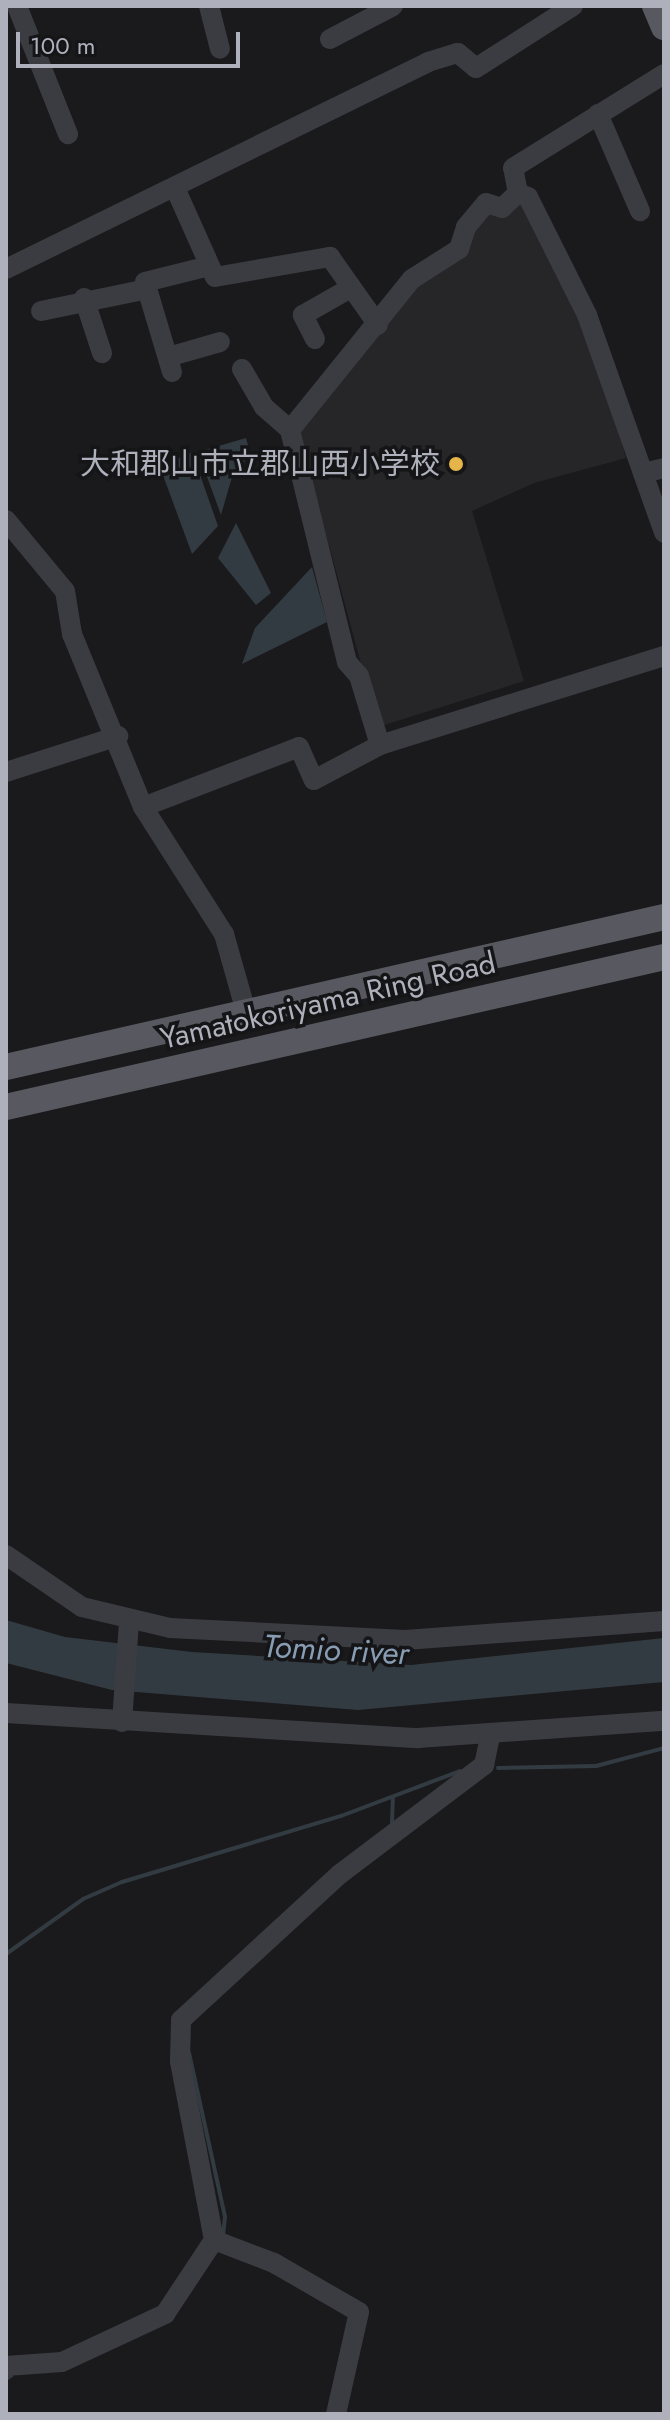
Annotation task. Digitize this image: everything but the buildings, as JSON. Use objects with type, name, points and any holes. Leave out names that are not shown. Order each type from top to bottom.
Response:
[{"type":"main road","points":[[655,6],[664,27]]},
{"type":"main road","name":"Yamatokoriyama Ring Road","points":[[6,1067],[664,917]]},
{"type":"main road","name":"Yamatokoriyama Ring Road","points":[[6,1107],[664,957]]},
{"type":"street","points":[[17,6],[68,134]]},
{"type":"street","points":[[209,6],[220,49]]},
{"type":"street","points":[[330,39],[393,6]]},
{"type":"street","points":[[6,269],[176,190],[428,62],[458,53],[476,68],[573,6]]},
{"type":"street","points":[[518,193],[513,168],[664,74]]},
{"type":"street","points":[[598,114],[640,211]]},
{"type":"street","points":[[176,190],[205,267]]},
{"type":"street","points":[[290,430],[310,397],[378,325],[412,279],[459,249],[486,203],[502,208],[518,193]]},
{"type":"street","points":[[518,193],[528,197],[587,315],[664,533]]},
{"type":"street","points":[[220,342],[170,364],[145,282],[205,267],[230,279],[318,254],[330,257],[347,290],[378,325]]},
{"type":"street","points":[[41,311],[84,298],[147,289]]},
{"type":"street","points":[[315,339],[303,315],[347,290]]},
{"type":"street","points":[[84,298],[102,353]]},
{"type":"street","points":[[242,369],[264,407],[290,430],[347,662],[359,676],[380,745]]},
{"type":"street","points":[[643,473],[664,468]]},
{"type":"street","points":[[6,520],[65,591],[72,634],[118,736],[143,807],[224,934],[246,1012]]},
{"type":"street","points":[[143,807],[299,747],[314,780],[380,745],[664,656]]},
{"type":"street","points":[[6,772],[118,736]]},
{"type":"street","points":[[6,1555],[82,1607],[129,1623],[405,1640],[664,1621]]},
{"type":"street","points":[[123,1711],[129,1623]]},
{"type":"street","points":[[11,1711],[123,1711],[266,1735],[491,1733],[664,1721]]},
{"type":"street","points":[[6,2366],[62,2362],[165,2314],[214,2240],[177,2035],[181,2020],[340,1874],[484,1765],[491,1733]]},
{"type":"street","points":[[214,2240],[274,2263],[359,2312],[336,2414]]},
{"type":"shaded area","name":"大和郡山市立郡山西小学校","points":[[519,197],[595,352],[626,458],[534,483],[472,511],[524,681],[378,727],[298,430],[413,283],[491,205]]},
{"type":"shaded area","points":[[246,438],[251,456],[234,470],[221,515],[198,452]]},
{"type":"shaded area","points":[[192,452],[218,526],[192,554],[160,467]]},
{"type":"shaded area","points":[[236,523],[271,593],[256,605],[218,558]]},
{"type":"shaded area","points":[[312,567],[327,622],[242,664],[255,628]]},
{"type":"shaded area","points":[[6,1620],[65,1637],[192,1652],[411,1665],[664,1638],[664,1682],[358,1710],[112,1690],[6,1663]]},
{"type":"waterway","points":[[498,1768],[596,1766],[664,1748]]},
{"type":"waterway","points":[[6,1954],[83,1899],[122,1882],[341,1816],[460,1771]]},
{"type":"waterway","points":[[392,1823],[393,1797]]},
{"type":"waterway","points":[[189,2053],[225,2217],[223,2237]]},
{"type":"waterway","points":[[6,2379],[11,2376]]},
{"type":"place","name":"大和郡山市立郡山西小学校","points":[[456,464]]},
{"type":"water label","name":"Tomio river","points":[[336,1650]]}]
